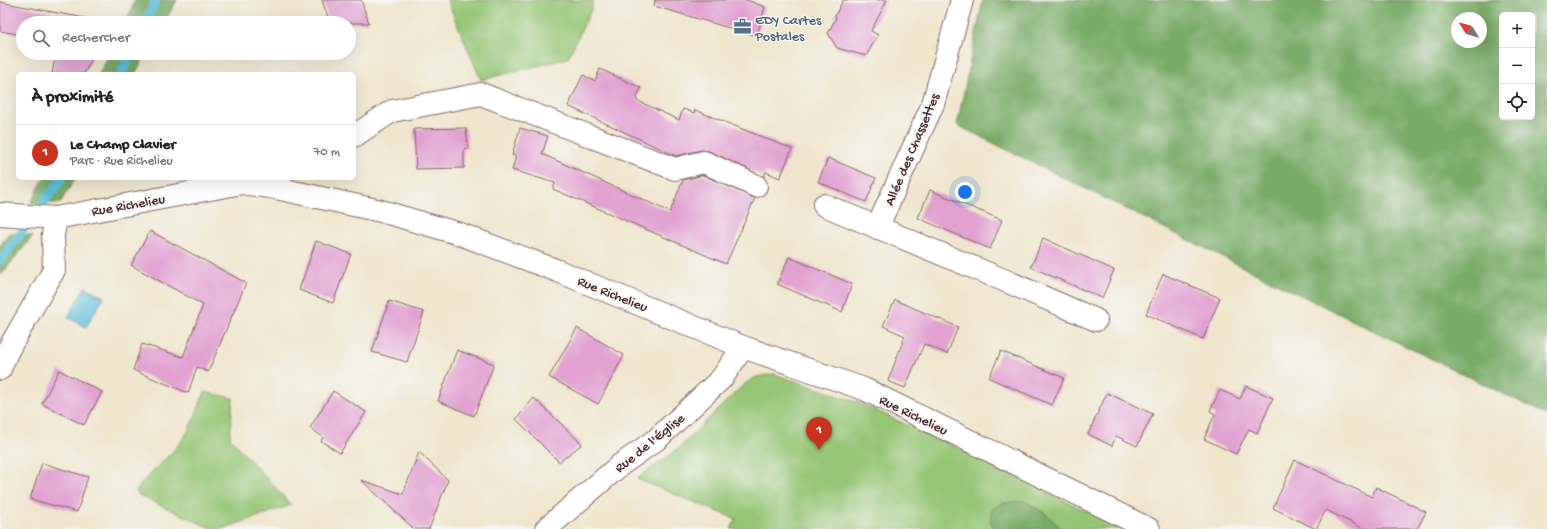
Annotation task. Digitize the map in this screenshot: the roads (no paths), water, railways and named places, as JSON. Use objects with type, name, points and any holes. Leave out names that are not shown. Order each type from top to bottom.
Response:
[{"type":"street","name":"Allée des Chassettes","points":[[877,228],[933,104],[962,0]]},
{"type":"street","points":[[356,135],[392,111],[481,94],[675,169],[704,162],[756,186]]},
{"type":"street","name":"Rue Richelieu","points":[[0,214],[52,218],[242,183],[293,184],[460,234],[558,271],[743,347],[864,389],[1149,529]]},
{"type":"street","points":[[824,205],[1096,320]]},
{"type":"street","points":[[0,369],[8,350],[54,270],[52,218]]},
{"type":"street","name":"Rue de l'Église","points":[[546,529],[619,466],[663,434],[722,378],[743,347]]},
{"type":"water","points":[[85,287],[104,297],[86,327],[68,317]]},
{"type":"waterway","points":[[148,16],[156,0]]},
{"type":"waterway","points":[[122,72],[128,60]]},
{"type":"waterway","points":[[0,261],[61,180]]},
{"type":"place","name":"EDY Cartes Postales","points":[[742,27]]},
{"type":"place","name":"Le Champ Clavier","points":[[819,450]]}]
